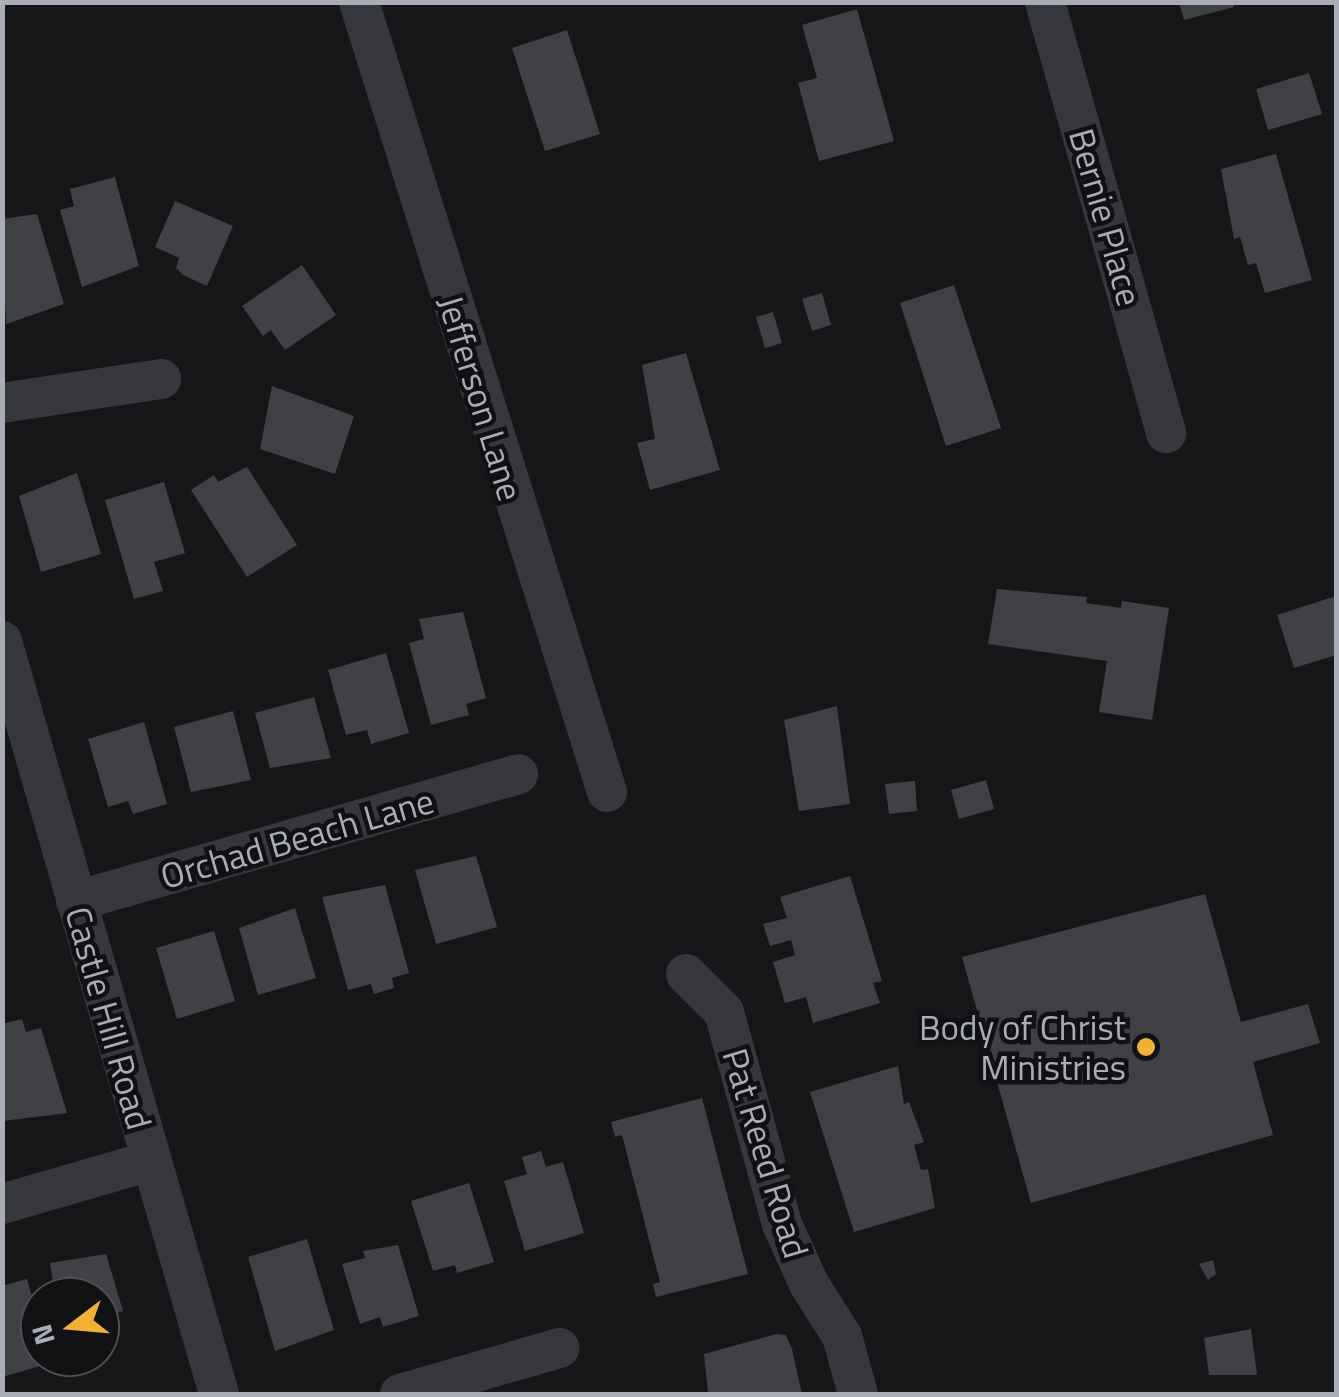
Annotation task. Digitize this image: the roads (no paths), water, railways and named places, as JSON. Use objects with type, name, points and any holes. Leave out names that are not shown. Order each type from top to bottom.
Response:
[{"type":"street","name":"Jefferson Lane","points":[[359,2],[607,792]]},
{"type":"street","name":"Bernie Place","points":[[1045,2],[1166,433]]},
{"type":"street","points":[[2,403],[161,379]]},
{"type":"street","name":"Castle Hill Road","points":[[2,642],[220,1394]]},
{"type":"street","name":"Orchad Beach Lane","points":[[76,901],[518,774]]},
{"type":"street","name":"Pat Reed Road","points":[[686,974],[724,1012],[782,1224],[794,1256],[842,1336],[858,1394]]},
{"type":"street","points":[[2,1204],[150,1161]]},
{"type":"street","points":[[400,1394],[559,1348]]},
{"type":"place","name":"Body of Christ Ministries","points":[[1146,1047]]}]
